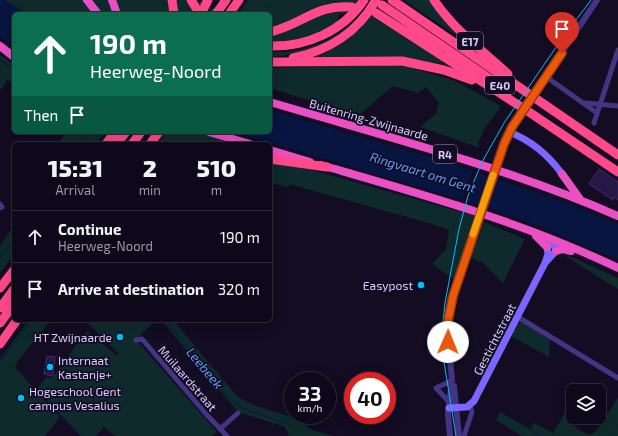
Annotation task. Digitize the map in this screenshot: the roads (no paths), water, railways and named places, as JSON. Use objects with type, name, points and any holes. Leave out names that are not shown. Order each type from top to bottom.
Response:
[{"type":"highway","points":[[87,0],[96,12]]},
{"type":"highway","points":[[112,0],[116,12]]},
{"type":"highway","points":[[172,0],[174,12]]},
{"type":"highway","points":[[196,7],[208,0]]},
{"type":"highway","points":[[217,12],[226,0]]},
{"type":"highway","points":[[230,12],[239,0]]},
{"type":"highway","points":[[272,46],[289,46],[325,35],[342,24],[364,0]]},
{"type":"highway","name":"E40","points":[[392,0],[618,155]]},
{"type":"highway","name":"E17","points":[[434,0],[463,35],[528,93]]},
{"type":"highway","points":[[274,62],[301,57],[321,50],[346,36],[379,2]]},
{"type":"highway","name":"E40","points":[[379,2],[618,166]]},
{"type":"highway","points":[[272,31],[285,28],[323,9],[335,6],[352,6]]},
{"type":"highway","points":[[376,13],[529,112],[618,172]]},
{"type":"highway","points":[[0,46],[12,55]]},
{"type":"highway","points":[[274,62],[402,61],[420,64],[463,76],[529,112]]},
{"type":"highway","name":"Buitenring-Zwijnaarde","points":[[272,103],[470,162],[582,201],[618,216]]},
{"type":"highway","points":[[114,142],[149,134]]},
{"type":"highway","points":[[216,134],[243,142]]},
{"type":"highway","points":[[121,142],[135,137]]},
{"type":"highway","points":[[125,142],[135,137]]},
{"type":"highway","points":[[272,151],[475,211],[578,250],[618,268]]},
{"type":"highway","points":[[272,159],[327,167]]},
{"type":"highway","points":[[562,174],[582,201]]},
{"type":"highway","points":[[534,233],[537,238],[542,240],[547,247]]},
{"type":"highway","points":[[556,251],[563,249],[578,250]]},
{"type":"highway","points":[[0,288],[12,273]]},
{"type":"highway","points":[[0,308],[12,292]]},
{"type":"highway","points":[[0,323],[12,307]]},
{"type":"highway","points":[[0,344],[16,322]]},
{"type":"main road","points":[[509,132],[527,140],[562,174]]},
{"type":"main road","points":[[547,247],[553,245],[556,248],[556,251]]},
{"type":"main road","name":"Gestichtstraat","points":[[470,405],[476,397],[545,263],[548,254],[547,247]]},
{"type":"main road","name":"Gestichtstraat","points":[[545,263],[556,251]]},
{"type":"main road","points":[[449,405],[457,408],[470,405]]},
{"type":"street","points":[[450,436],[449,405],[452,379],[447,331],[450,310],[476,227],[509,132],[597,0]]},
{"type":"street","points":[[594,123],[618,50]]},
{"type":"street","points":[[545,76],[597,113]]},
{"type":"street","points":[[584,103],[618,106]]},
{"type":"street","points":[[0,204],[2,207],[0,208]]},
{"type":"street","points":[[518,317],[618,378]]},
{"type":"street","name":"Muilaardstraat","points":[[140,338],[227,436]]},
{"type":"street","points":[[449,405],[436,388],[452,379]]},
{"type":"street","points":[[452,379],[454,381],[460,436]]},
{"type":"street","points":[[464,436],[472,413],[470,405]]},
{"type":"street","points":[[220,429],[238,413]]},
{"type":"water","points":[[0,0],[5,0],[22,12],[12,12],[12,46],[0,37]]},
{"type":"water","name":"Ringvaart om Gent","points":[[272,111],[490,176],[618,224],[618,260],[543,228],[492,209],[242,134],[272,134]]},
{"type":"waterway","points":[[0,60],[12,68]]},
{"type":"waterway","name":"Leebeek","points":[[81,142],[86,134]]},
{"type":"waterway","name":"Leebeek","points":[[0,258],[12,242]]},
{"type":"waterway","name":"Leebeek","points":[[0,361],[30,322]]},
{"type":"waterway","name":"Leebeek","points":[[167,322],[230,399],[242,408],[293,426]]},
{"type":"waterway","points":[[17,365],[52,407],[79,436]]},
{"type":"waterway","points":[[481,400],[541,436]]},
{"type":"tunnel","points":[[202,0],[212,12]]},
{"type":"tram line","points":[[456,436],[444,362],[443,321],[459,229],[468,196],[482,162],[504,123],[561,40],[591,0]]},
{"type":"place","name":"Easypost","points":[[421,285]]},
{"type":"place","name":"HT Zwijnaarde","points":[[120,337]]},
{"type":"place","name":"Internaat Kastanje+","points":[[50,367]]},
{"type":"place","name":"Hogeschool Gent campus Vesalius","points":[[21,398]]}]
